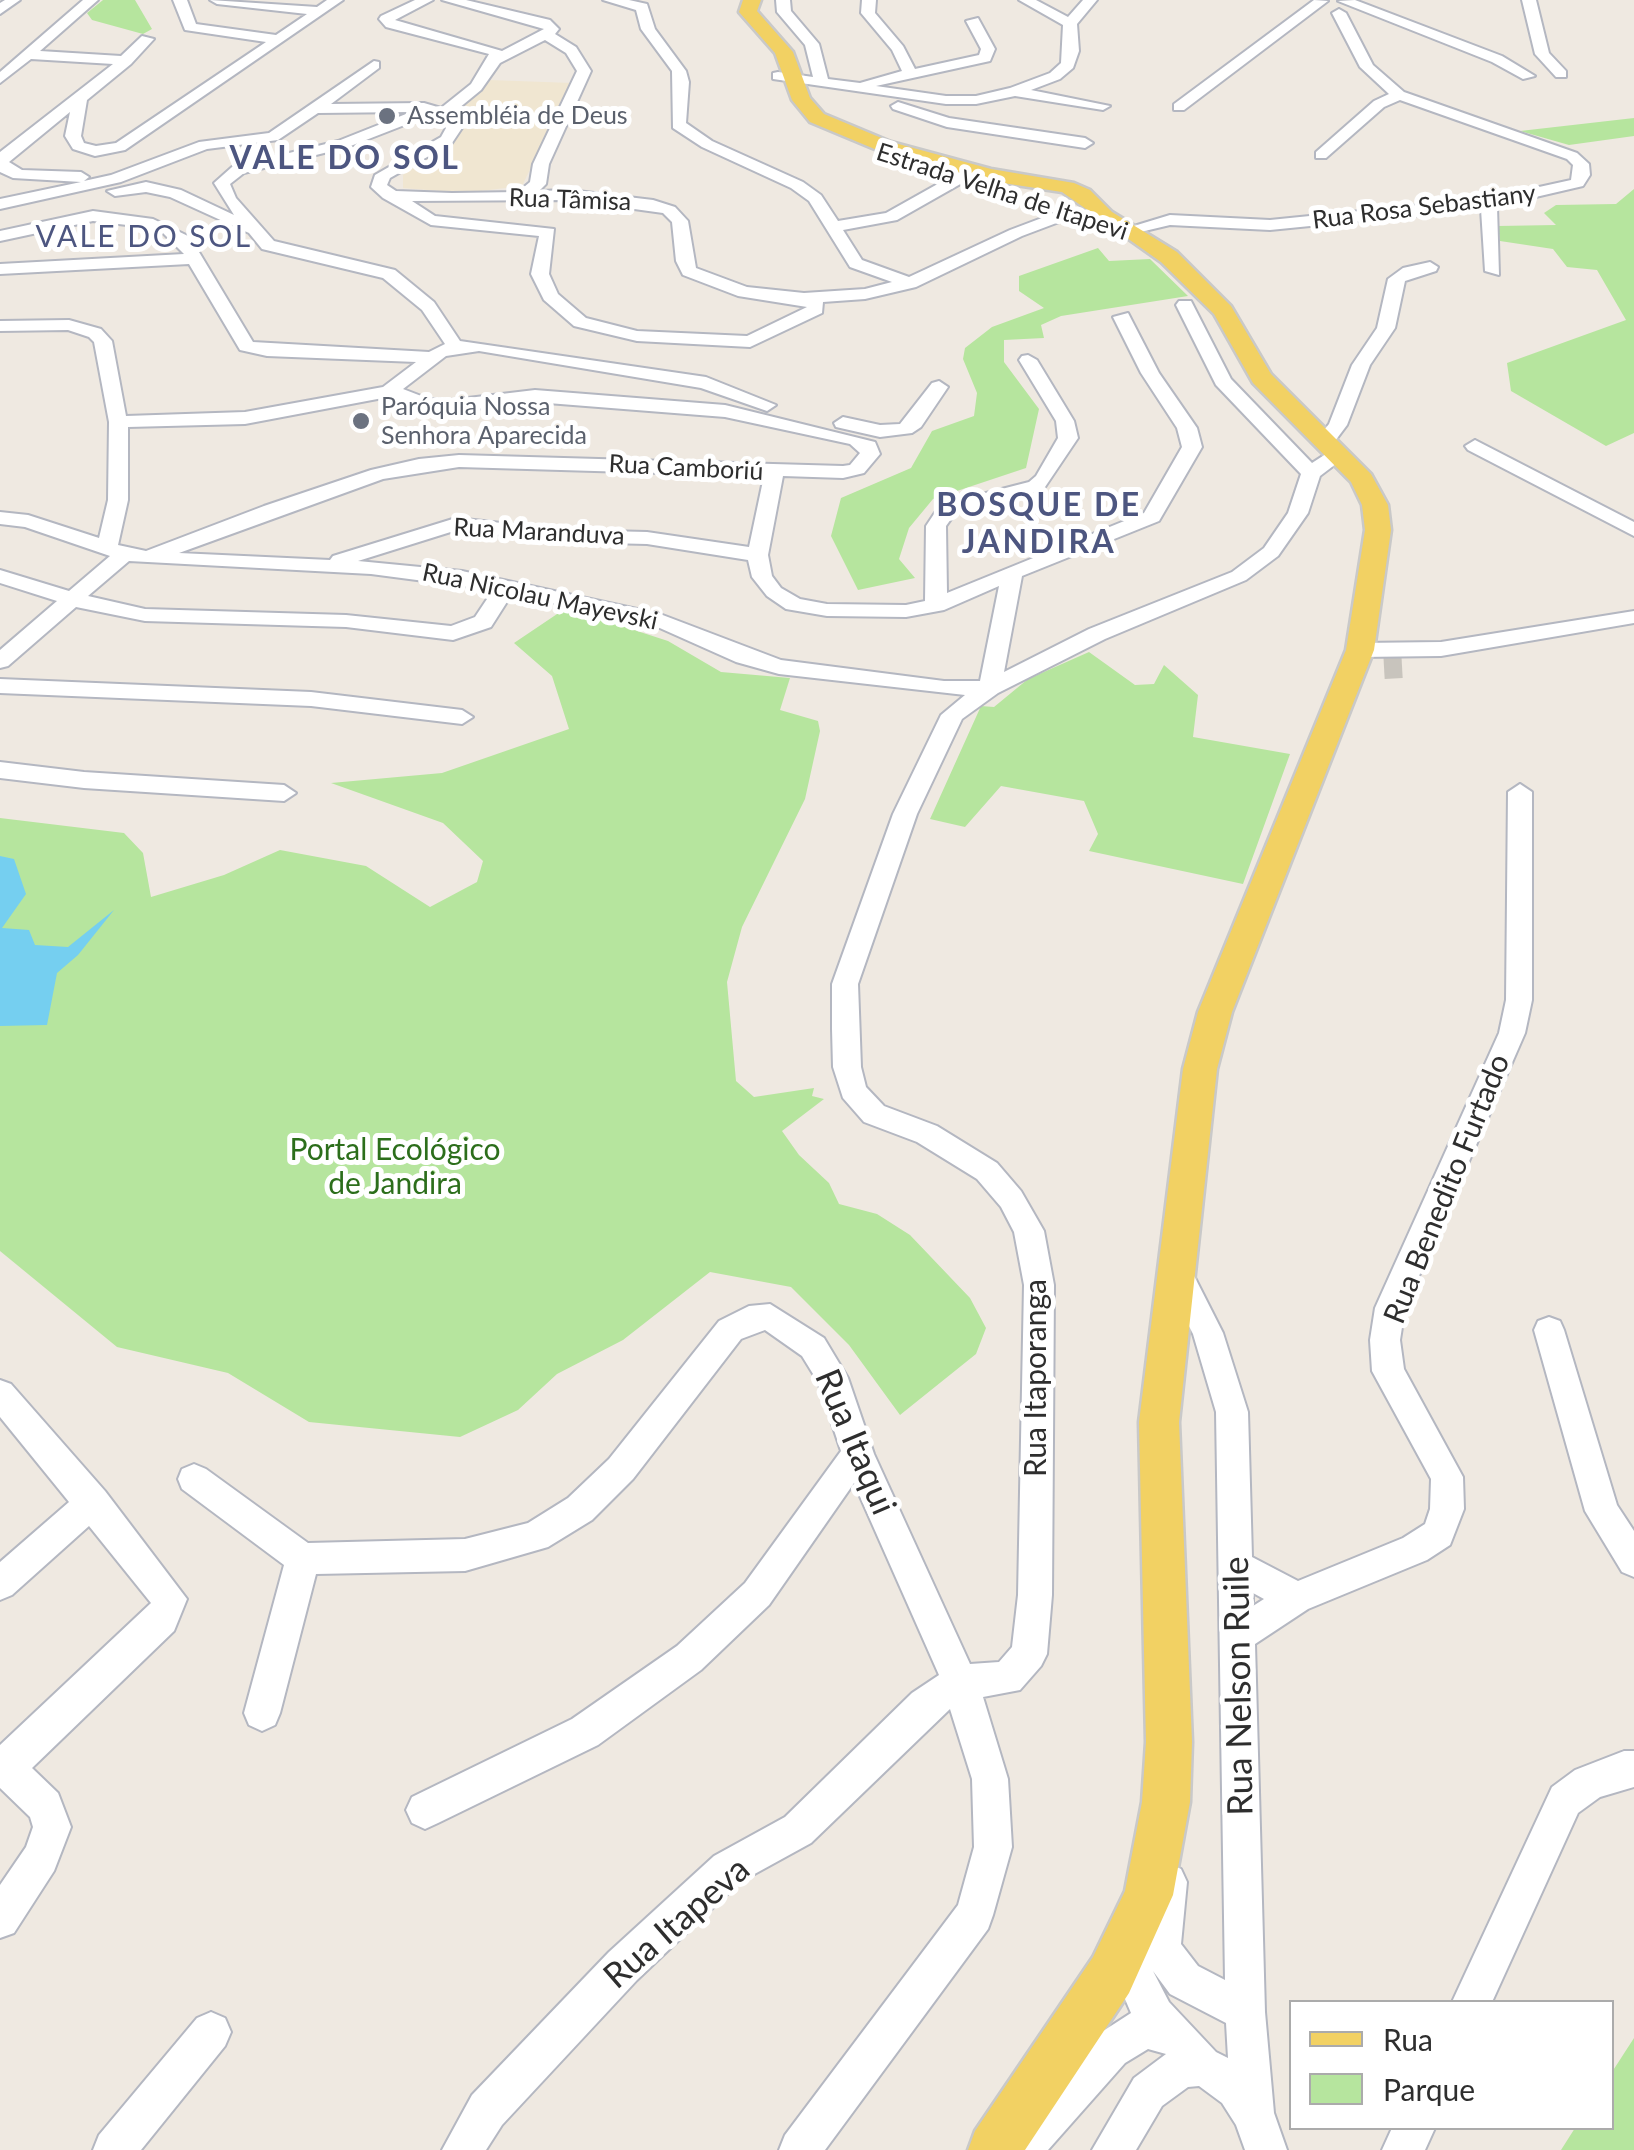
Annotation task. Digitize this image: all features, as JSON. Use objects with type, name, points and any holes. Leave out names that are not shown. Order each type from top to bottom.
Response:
[{"type":"main road","name":"Estrada Velha de Itapevi","points":[[739,0],[736,11],[808,110],[848,134],[1028,188],[1043,203],[1140,234]]},
{"type":"main road","name":"Estrada Velha de Itapevi","points":[[752,0],[748,12],[784,52],[787,102],[822,130],[874,150],[966,174],[1028,188],[1067,187],[1106,216],[1140,234]]},
{"type":"main road","points":[[1069,213],[1087,210],[1092,202]]},
{"type":"main road","points":[[994,2150],[1111,1975],[1149,1895],[1166,1802],[1169,1742],[1159,1422],[1200,1068],[1215,1012],[1375,663],[1378,530],[1375,506],[1362,479],[1325,456],[1261,378],[1222,310],[1188,274],[1140,234]]},
{"type":"street","points":[[0,10],[12,0]]},
{"type":"street","points":[[0,79],[91,0]]},
{"type":"street","points":[[180,0],[190,27],[278,40]]},
{"type":"street","points":[[217,0],[320,11]]},
{"type":"street","points":[[80,100],[73,136],[78,146],[95,150],[120,147],[336,0]]},
{"type":"street","points":[[420,1],[388,16],[387,21],[492,54],[526,44],[552,30],[545,23],[449,0]]},
{"type":"street","points":[[610,0],[644,3],[648,28],[679,71],[682,82],[678,125],[708,144],[797,185],[815,198],[856,263],[910,283]]},
{"type":"street","points":[[783,0],[784,12],[812,44],[822,83]]},
{"type":"street","points":[[869,0],[868,13],[898,49],[910,74]]},
{"type":"street","points":[[1026,0],[1070,23]]},
{"type":"street","points":[[786,78],[976,100],[1014,92],[1055,76],[1068,65],[1072,50],[1070,23],[1090,0]]},
{"type":"street","points":[[1529,0],[1534,67]]},
{"type":"street","points":[[1180,107],[1334,4],[1497,59],[1561,74]]},
{"type":"street","name":"Rua Rosa Sebastiany","points":[[1140,234],[1170,220],[1270,224],[1489,203],[1577,183],[1582,175],[1581,164],[1557,150],[1399,95],[1367,66],[1334,4]]},
{"type":"street","points":[[849,86],[985,58],[988,49],[973,20]]},
{"type":"street","points":[[521,197],[538,184],[540,164],[584,70],[571,50],[546,34]]},
{"type":"street","points":[[115,179],[35,177],[2,166],[3,156],[80,100],[147,39]]},
{"type":"street","points":[[182,196],[222,182],[238,170],[358,139],[439,110],[476,87],[492,54]]},
{"type":"street","points":[[30,55],[126,61]]},
{"type":"street","points":[[33,202],[115,179],[204,145],[272,137],[374,65]]},
{"type":"street","points":[[877,91],[890,102],[947,122],[1086,143]]},
{"type":"street","points":[[1014,92],[1104,106]]},
{"type":"street","points":[[1321,155],[1379,104],[1399,95]]},
{"type":"street","points":[[315,109],[439,110],[454,128],[450,136],[413,160],[396,182],[414,203],[449,223],[548,232],[540,274],[559,305],[593,328],[637,336],[736,342],[762,339],[811,313],[816,305],[804,298]]},
{"type":"street","name":"Rua Tâmisa","points":[[413,160],[380,179],[379,187],[389,195],[414,203],[569,195],[630,200],[669,210],[680,221],[684,261],[689,271],[744,292],[804,298],[865,294],[910,283],[1016,233],[1069,213]]},
{"type":"street","points":[[831,227],[891,217],[966,174]]},
{"type":"street","points":[[222,182],[252,230],[268,245],[389,274],[428,306],[454,346]]},
{"type":"street","points":[[538,184],[569,195]]},
{"type":"street","points":[[0,207],[158,188],[252,230]]},
{"type":"street","name":"Rua Tâmisa","points":[[1016,233],[1043,203]]},
{"type":"street","points":[[1489,203],[1493,271]]},
{"type":"street","points":[[0,236],[92,216],[123,217],[169,230],[184,241],[240,340],[255,350],[429,357]]},
{"type":"street","points":[[0,269],[192,260]]},
{"type":"street","points":[[948,701],[990,688],[1097,634],[1240,576],[1271,552],[1298,514],[1361,366],[1386,328],[1396,279],[1430,267]]},
{"type":"street","points":[[0,285],[74,268]]},
{"type":"street","points":[[1184,305],[1223,380],[1325,456]]},
{"type":"street","points":[[774,472],[758,555],[762,577],[774,592],[794,604],[865,612],[906,612],[936,605],[1152,518],[1192,447],[1188,428],[1150,373],[1122,318]]},
{"type":"street","points":[[0,326],[70,325],[95,334],[103,342],[118,422],[118,500],[126,553]]},
{"type":"street","points":[[118,422],[245,418],[388,392],[429,357],[454,346],[523,351],[680,377],[768,406],[880,431],[894,432],[914,424],[939,386]]},
{"type":"street","points":[[936,605],[936,526],[943,515],[954,507],[1036,486],[1068,438],[1065,422],[1028,360]]},
{"type":"street","name":"Rua Camboriú","points":[[0,661],[126,553],[419,465],[459,460],[843,472],[857,469],[870,454],[868,446],[856,440],[758,417],[536,396],[451,406],[426,404],[388,392]]},
{"type":"street","points":[[1474,446],[1634,530]]},
{"type":"street","name":"Rua Nicolau Mayevski","points":[[0,518],[42,525],[126,553],[425,572],[506,587],[660,620],[744,657],[779,667],[948,701]]},
{"type":"street","name":"Rua Maranduva","points":[[324,565],[456,524],[565,536],[647,538],[758,555]]},
{"type":"street","points":[[990,688],[1012,573]]},
{"type":"street","points":[[0,576],[70,600],[145,615],[346,621],[454,633],[482,622],[506,587]]},
{"type":"street","points":[[1375,663],[1634,617]]},
{"type":"street","points":[[1375,663],[1634,632]]},
{"type":"street","points":[[0,686],[311,700],[462,717]]},
{"type":"street","name":"Rua Itaporanga","points":[[948,701],[845,984],[844,1029],[846,1067],[854,1091],[874,1114],[927,1134],[987,1171],[1011,1199],[1029,1231],[1040,1285],[1036,1596],[1029,1654],[1007,1678],[960,1682]]},
{"type":"street","points":[[0,770],[84,780],[284,793]]},
{"type":"street","name":"Rua Benedito Furtado","points":[[1238,1636],[1296,1598],[1415,1550],[1438,1534],[1447,1510],[1447,1477],[1388,1371],[1385,1340],[1390,1308],[1512,1032],[1519,1000],[1520,792]]},
{"type":"street","name":"Rua Nelson Ruile","points":[[1176,1271],[1208,1334],[1232,1412],[1245,2012],[1259,2131]]},
{"type":"street","name":"Rua Itaqui","points":[[304,1559],[465,1555],[536,1536],[580,1509],[621,1469],[730,1330],[749,1320],[770,1317],[813,1347],[832,1378],[858,1454],[960,1682],[990,1779],[993,1847],[974,1916],[800,2150]]},
{"type":"street","points":[[1549,1330],[1602,1512],[1634,1561]]},
{"type":"street","points":[[0,1920],[41,1858],[52,1827],[45,1806],[3,1766],[162,1619],[170,1599],[92,1502],[4,1405]]},
{"type":"street","points":[[425,1810],[584,1732],[689,1658],[757,1594],[824,1494],[858,1454]]},
{"type":"street","points":[[194,1480],[304,1559],[262,1713]]},
{"type":"street","points":[[0,1584],[92,1502]]},
{"type":"street","points":[[1236,1566],[1296,1598]]},
{"type":"street","name":"Rua Itapeva","points":[[462,2150],[487,2110],[636,1954],[727,1869],[798,1830],[925,1705],[960,1682]]},
{"type":"street","points":[[1169,1742],[1177,1786],[1176,1836],[1160,1929],[1162,1951],[1184,1980],[1245,2012]]},
{"type":"street","points":[[1473,2000],[1565,1800],[1588,1783],[1624,1768],[1634,1769]]},
{"type":"street","points":[[1149,1895],[1133,1971],[1142,1998],[1189,2051],[1236,2090],[1259,2131]]},
{"type":"street","points":[[1020,2150],[1111,2049],[1144,2028],[1189,2051]]},
{"type":"street","points":[[114,2150],[211,2032]]},
{"type":"street","points":[[1113,2150],[1148,2092],[1181,2067],[1189,2051]]},
{"type":"shaded area","points":[[489,80],[572,83],[522,186],[464,193],[403,188],[403,175],[459,126],[457,113]]},
{"type":"green space","points":[[103,0],[135,0],[152,29],[143,34],[92,20],[87,13]]},
{"type":"green space","points":[[1634,118],[1634,136],[1569,145],[1520,131]]},
{"type":"green space","points":[[1634,189],[1634,433],[1606,446],[1511,391],[1507,363],[1626,320],[1597,270],[1567,267],[1553,249],[1500,241],[1498,226],[1556,225],[1544,213],[1556,205],[1616,204]]},
{"type":"green space","points":[[1098,248],[1109,261],[1150,259],[1188,296],[1061,316],[1041,325],[1044,338],[1004,340],[1004,362],[1039,409],[1026,468],[933,499],[909,528],[899,559],[915,578],[858,590],[831,536],[841,498],[911,468],[932,431],[974,416],[977,393],[963,359],[965,348],[992,327],[1044,308],[1019,291],[1019,276]]},
{"type":"green space","name":"Portal Ecológico de Jandira","points":[[566,608],[668,641],[721,672],[790,678],[780,710],[818,721],[820,731],[805,799],[742,927],[727,982],[736,1081],[754,1097],[814,1088],[812,1096],[824,1099],[782,1131],[799,1155],[829,1183],[839,1204],[877,1214],[910,1235],[970,1298],[986,1328],[976,1354],[900,1415],[849,1345],[791,1287],[710,1272],[623,1340],[557,1374],[518,1410],[460,1437],[309,1422],[228,1373],[117,1347],[0,1251],[0,818],[124,833],[143,853],[151,897],[224,875],[280,850],[366,866],[430,907],[477,882],[483,861],[443,823],[331,783],[442,773],[569,729],[552,676],[514,643]]},
{"type":"green space","points":[[1089,652],[1135,685],[1154,684],[1164,665],[1198,695],[1193,737],[1290,754],[1243,884],[1089,851],[1098,834],[1084,801],[1001,786],[965,827],[930,819],[981,706],[994,707],[1028,679]]},
{"type":"green space","points":[[1634,2038],[1634,2150],[1561,2150],[1574,2130],[1614,2130],[1614,2069]]},
{"type":"water","points":[[0,856],[14,859],[26,894],[2,928],[29,930],[35,945],[68,947],[114,910],[78,955],[57,973],[47,1025],[0,1026]]},
{"type":"tunnel","points":[[1384,667],[1402,666]]},
{"type":"place","name":"Assembléia de Deus","points":[[387,116]]},
{"type":"place","name":"Paróquia Nossa Senhora Aparecida","points":[[361,421]]},
{"type":"district","name":"VALE DO SOL","points":[[345,159]]},
{"type":"district","name":"VALE DO SOL","points":[[144,237]]},
{"type":"district","name":"BOSQUE DE JANDIRA","points":[[1039,524]]}]
